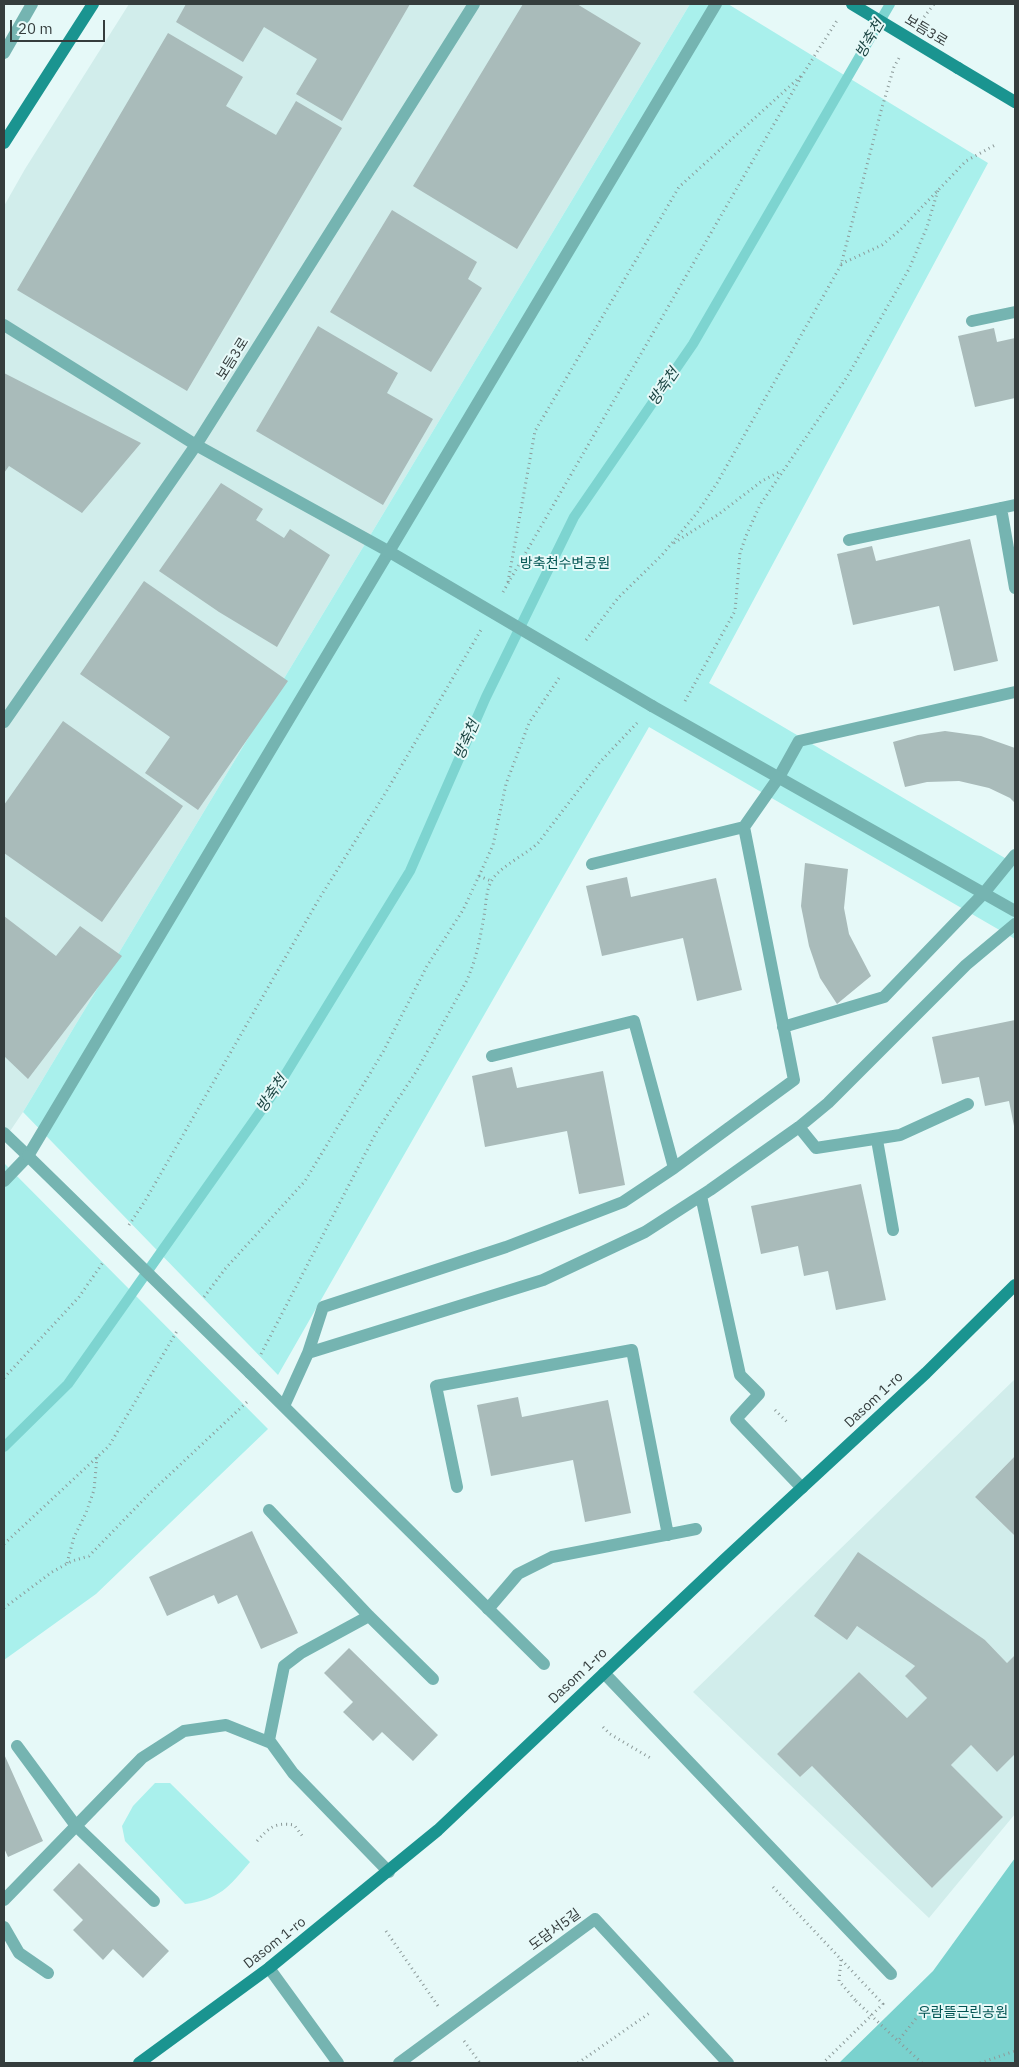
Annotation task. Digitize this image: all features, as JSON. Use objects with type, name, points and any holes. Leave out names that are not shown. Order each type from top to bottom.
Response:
[{"type":"street","points":[[4,53],[32,4]]},
{"type":"street","points":[[4,143],[93,4]]},
{"type":"street","name":"보듬3로","points":[[4,722],[196,445],[474,4]]},
{"type":"street","points":[[4,1181],[28,1156],[716,4]]},
{"type":"street","name":"보듬3로","points":[[848,7],[1015,102]]},
{"type":"street","points":[[972,322],[1015,312]]},
{"type":"street","points":[[4,325],[196,445],[388,551],[652,706],[1015,911]]},
{"type":"street","points":[[850,540],[1015,505]]},
{"type":"street","points":[[1000,508],[1015,588]]},
{"type":"street","points":[[592,864],[744,827],[779,777],[799,741],[1015,692]]},
{"type":"street","points":[[284,1406],[308,1353],[323,1307],[506,1246],[623,1202],[674,1168],[794,1080],[744,827]]},
{"type":"street","points":[[783,1026],[884,997],[984,893],[1015,856]]},
{"type":"street","points":[[308,1353],[543,1280],[645,1232],[798,1127],[828,1103],[966,965],[1015,924]]},
{"type":"street","points":[[492,1056],[634,1021],[674,1168]]},
{"type":"street","points":[[798,1127],[816,1148],[877,1140],[900,1135],[968,1104]]},
{"type":"street","points":[[4,1132],[257,1379],[544,1664]]},
{"type":"street","points":[[877,1140],[893,1230]]},
{"type":"street","points":[[700,1196],[740,1375],[759,1394],[736,1419],[802,1488]]},
{"type":"street","name":"Dasom 1-ro","points":[[139,2063],[269,1968],[389,1872],[438,1830],[926,1373],[1015,1285]]},
{"type":"street","points":[[457,1487],[436,1386],[632,1350],[668,1535]]},
{"type":"street","points":[[269,1510],[370,1616],[434,1679]]},
{"type":"street","points":[[488,1609],[518,1574],[552,1557],[696,1529]]},
{"type":"street","points":[[370,1616],[301,1653],[284,1666],[269,1740],[294,1772],[389,1872]]},
{"type":"street","points":[[604,1673],[891,1974]]},
{"type":"street","points":[[4,1900],[142,1758],[184,1731],[226,1725],[271,1743]]},
{"type":"street","points":[[17,1746],[76,1826],[154,1901]]},
{"type":"street","name":"도담서5길","points":[[399,2063],[595,1919],[728,2063]]},
{"type":"street","points":[[4,1927],[19,1953],[48,1973]]},
{"type":"street","points":[[269,1968],[338,2063]]},
{"type":"path","points":[[917,28],[926,12],[934,4]]},
{"type":"path","points":[[502,593],[803,74],[848,7]]},
{"type":"path","points":[[584,643],[618,598],[662,555],[697,513],[717,483],[840,265],[894,67],[903,52]]},
{"type":"path","points":[[507,585],[535,431],[679,187],[803,74]]},
{"type":"path","points":[[840,265],[882,245],[900,230],[966,161],[996,144]]},
{"type":"path","points":[[675,719],[735,610],[740,553],[760,505],[847,377],[910,269],[927,227],[938,190]]},
{"type":"path","points":[[671,544],[719,514],[762,481],[782,470]]},
{"type":"path","points":[[123,1233],[146,1201],[319,899],[386,792],[483,627]]},
{"type":"path","points":[[203,1297],[225,1269],[305,1181],[383,1052],[427,966],[463,910],[480,876],[494,845],[506,784],[529,723],[561,674]]},
{"type":"path","points":[[4,1608],[52,1572],[89,1556],[257,1379],[256,1361],[377,1131],[416,1072],[472,970],[491,881],[504,868],[527,853],[538,843],[600,762],[652,706]]},
{"type":"path","points":[[480,876],[491,881]]},
{"type":"path","points":[[4,1378],[79,1297],[107,1257]]},
{"type":"path","points":[[4,1544],[109,1446],[181,1326]]},
{"type":"path","points":[[67,1564],[74,1537],[86,1513],[94,1490],[98,1457]]},
{"type":"path","points":[[603,1727],[610,1734],[656,1761]]},
{"type":"path","points":[[256,1841],[270,1827],[282,1823],[294,1825],[304,1838]]},
{"type":"path","points":[[768,1882],[882,2004],[823,2063]]},
{"type":"path","points":[[386,1931],[440,2008]]},
{"type":"path","points":[[841,1960],[839,1981],[856,2001],[922,2063]]},
{"type":"path","points":[[578,2063],[656,2009]]},
{"type":"path","points":[[898,2041],[922,2011]]},
{"type":"path","points":[[460,2036],[480,2063]]},
{"type":"path","points":[[980,2063],[1015,2052]]},
{"type":"shaded area","points":[[129,4],[690,4],[23,1112],[4,1140],[4,206],[25,169]]},
{"type":"shaded area","points":[[1015,1379],[1015,1458],[975,1497],[1015,1536],[1015,1655],[1007,1663],[985,1640],[814,1616],[847,1640],[857,1626],[915,1666],[906,1676],[927,1698],[907,1718],[859,1672],[777,1754],[800,1777],[812,1766],[932,1888],[1003,1817],[951,1765],[971,1745],[997,1772],[1015,1754],[1015,1814],[929,1918],[693,1692]]},
{"type":"green space","name":"방축천수변공원","points":[[690,4],[728,4],[988,163],[709,683],[1015,864],[1015,939],[649,727],[278,1375],[23,1112]]},
{"type":"green space","points":[[4,1163],[268,1429],[96,1594],[4,1660]]},
{"type":"green space","points":[[155,1783],[170,1783],[250,1862],[236,1879],[215,1896],[185,1904],[125,1841],[122,1826],[133,1806]]},
{"type":"green space","name":"우람뜰근린공원","points":[[1015,1858],[1015,2063],[839,2063],[933,1971]]},
{"type":"building","points":[[186,4],[410,4],[342,121],[296,94],[317,59],[264,27],[243,62],[176,22]]},
{"type":"building","points":[[523,4],[577,4],[641,43],[517,249],[413,186]]},
{"type":"building","points":[[168,33],[243,77],[226,106],[276,135],[296,101],[342,128],[187,391],[17,290]]},
{"type":"building","points":[[392,210],[477,262],[468,279],[482,288],[431,372],[330,312]]},
{"type":"building","points":[[318,326],[398,373],[387,393],[433,419],[383,505],[256,431]]},
{"type":"building","points":[[994,328],[997,342],[1015,338],[1015,398],[975,407],[958,336]]},
{"type":"building","points":[[4,373],[141,443],[82,513],[9,466],[4,473]]},
{"type":"building","points":[[221,483],[263,509],[256,520],[284,538],[290,529],[330,555],[277,647],[219,612],[159,571]]},
{"type":"building","points":[[970,539],[998,661],[954,671],[939,606],[853,625],[837,554],[872,546],[876,561]]},
{"type":"building","points":[[144,581],[288,681],[198,810],[145,773],[170,737],[80,674]]},
{"type":"building","points":[[63,721],[183,806],[102,922],[4,853],[4,805]]},
{"type":"building","points":[[945,731],[981,736],[1015,748],[1015,803],[1010,798],[989,788],[959,781],[927,782],[905,787],[893,742],[918,735]]},
{"type":"building","points":[[805,863],[848,869],[844,908],[849,934],[871,976],[837,1004],[820,978],[809,946],[801,906]]},
{"type":"building","points":[[627,877],[631,897],[716,878],[742,990],[697,1001],[683,938],[602,956],[586,886]]},
{"type":"building","points":[[4,916],[56,956],[80,926],[122,956],[28,1079],[4,1056]]},
{"type":"building","points":[[1015,1020],[1014,1126],[1009,1101],[985,1106],[979,1077],[942,1084],[932,1037]]},
{"type":"building","points":[[512,1067],[517,1088],[603,1071],[625,1185],[579,1194],[567,1131],[485,1147],[472,1076]]},
{"type":"building","points":[[861,1184],[886,1300],[836,1310],[828,1271],[804,1276],[798,1246],[761,1254],[751,1206]]},
{"type":"building","points":[[518,1397],[522,1417],[608,1400],[631,1513],[585,1522],[573,1460],[491,1476],[477,1405]]},
{"type":"building","points":[[1015,1458],[1015,1536],[975,1497]]},
{"type":"building","points":[[252,1531],[298,1633],[261,1649],[237,1595],[218,1604],[214,1595],[167,1616],[149,1577]]},
{"type":"building","points":[[858,1552],[985,1640],[1007,1663],[1015,1655],[1015,1754],[997,1772],[971,1745],[951,1765],[1003,1817],[932,1888],[812,1766],[800,1777],[777,1754],[859,1672],[907,1718],[927,1698],[905,1676],[915,1666],[857,1626],[847,1640],[814,1616]]},
{"type":"building","points":[[349,1648],[438,1735],[413,1761],[382,1732],[373,1741],[343,1712],[353,1702],[324,1673]]},
{"type":"building","points":[[4,1754],[43,1841],[8,1857],[4,1848]]},
{"type":"building","points":[[79,1863],[169,1951],[143,1978],[113,1949],[103,1960],[73,1930],[83,1920],[53,1890]]},
{"type":"waterway","name":"방축천","points":[[4,1447],[68,1384],[277,1088],[410,871],[486,697],[574,517],[693,344],[890,4]]}]
